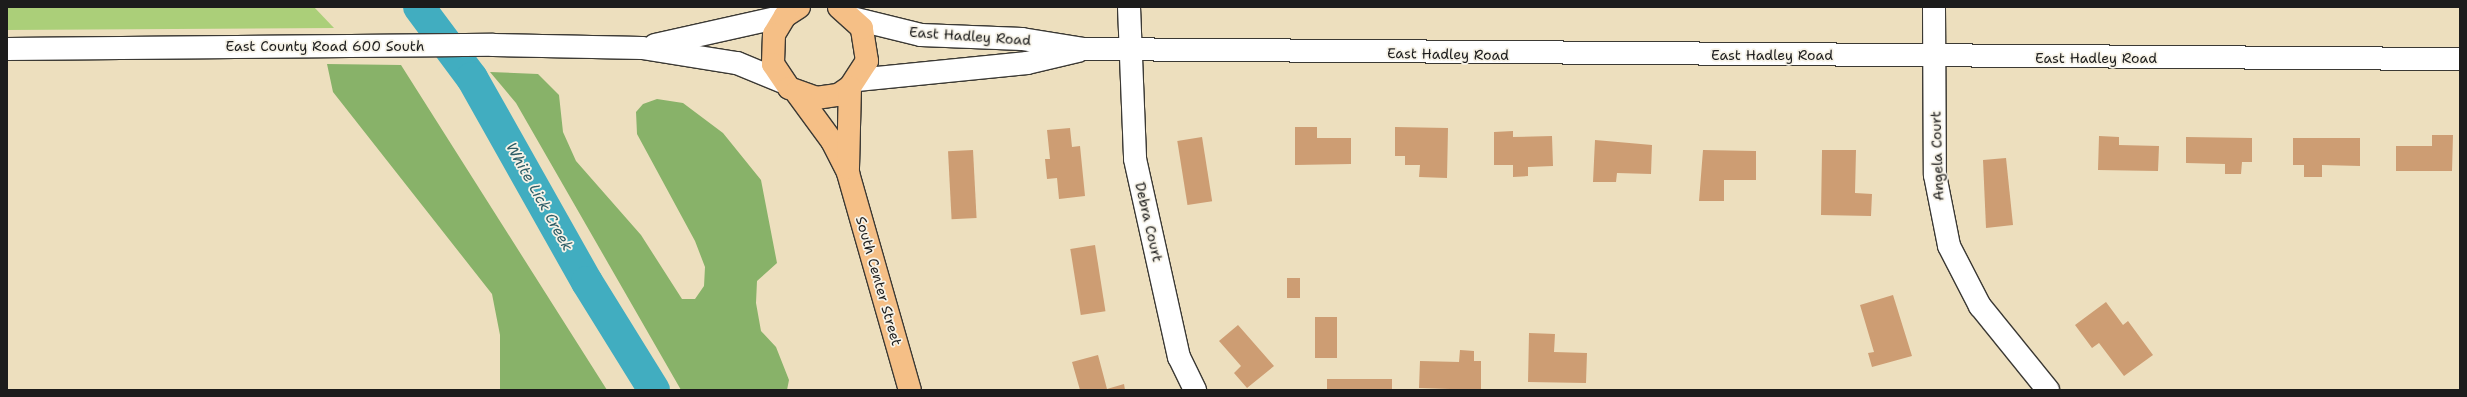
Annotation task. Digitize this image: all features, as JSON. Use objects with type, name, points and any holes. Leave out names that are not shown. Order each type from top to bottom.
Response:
[{"type":"main road","name":"South Center Street","points":[[791,11],[772,44],[774,64],[789,87],[832,141],[848,173],[910,390]]},
{"type":"main road","name":"South Center Street","points":[[847,11],[868,50],[854,84],[848,173]]},
{"type":"main road","points":[[789,87],[824,98],[854,84]]},
{"type":"street","name":"Debra Court","points":[[1129,7],[1135,159],[1179,357],[1195,390]]},
{"type":"street","name":"Angela Court","points":[[1934,7],[1935,175],[1949,246],[1980,306],[2048,390]]},
{"type":"street","name":"East County Road 600 South","points":[[642,48],[791,11]]},
{"type":"street","name":"East Hadley Road","points":[[847,11],[921,35],[1022,39],[1084,49],[1935,57],[2460,59]]},
{"type":"street","name":"East County Road 600 South","points":[[7,49],[493,45],[642,48],[737,63],[789,87]]},
{"type":"street","name":"East Hadley Road","points":[[854,84],[1027,63],[1084,49]]},
{"type":"green space","points":[[7,7],[314,7],[334,28],[7,30]]},
{"type":"green space","points":[[327,64],[401,65],[607,390],[500,390],[500,335],[492,294],[333,92]]},
{"type":"green space","points":[[490,72],[538,74],[559,95],[563,132],[576,161],[641,235],[682,299],[695,299],[704,286],[705,267],[695,241],[637,134],[636,112],[643,104],[657,99],[683,103],[723,133],[761,180],[777,263],[757,281],[756,303],[761,331],[776,347],[789,380],[787,390],[681,390],[516,103]]},
{"type":"building","points":[[1295,127],[1317,127],[1317,138],[1351,138],[1351,164],[1295,165]]},
{"type":"building","points":[[1395,127],[1448,128],[1447,178],[1419,177],[1420,165],[1405,165],[1405,156],[1395,156]]},
{"type":"building","points":[[1070,128],[1072,147],[1080,146],[1085,196],[1059,199],[1057,178],[1047,179],[1045,159],[1050,159],[1047,130]]},
{"type":"building","points":[[1513,131],[1513,137],[1552,136],[1553,166],[1528,167],[1528,176],[1513,177],[1513,165],[1494,165],[1494,132]]},
{"type":"building","points":[[2432,135],[2453,135],[2452,171],[2396,171],[2396,146],[2432,146]]},
{"type":"building","points":[[2099,136],[2119,137],[2119,145],[2159,146],[2158,171],[2098,170]]},
{"type":"building","points":[[1202,137],[1212,201],[1187,205],[1177,141]]},
{"type":"building","points":[[2186,137],[2252,138],[2252,162],[2242,162],[2241,174],[2225,174],[2225,164],[2186,163]]},
{"type":"building","points":[[2293,138],[2360,138],[2360,166],[2322,165],[2322,177],[2304,177],[2304,165],[2293,165]]},
{"type":"building","points":[[1595,140],[1652,145],[1651,174],[1617,173],[1616,182],[1593,182]]},
{"type":"building","points":[[973,150],[977,218],[952,219],[948,151]]},
{"type":"building","points":[[1703,150],[1756,151],[1756,180],[1724,180],[1724,201],[1699,201]]},
{"type":"building","points":[[1822,150],[1856,150],[1855,193],[1872,194],[1871,216],[1821,215]]},
{"type":"building","points":[[2006,158],[2013,225],[1986,228],[1983,160]]},
{"type":"building","points":[[1095,245],[1105,311],[1081,315],[1070,249]]},
{"type":"building","points":[[1287,278],[1300,278],[1300,298],[1287,298]]},
{"type":"building","points":[[1893,295],[1912,356],[1872,367],[1868,353],[1874,352],[1860,305]]},
{"type":"building","points":[[2106,302],[2123,325],[2128,321],[2153,355],[2124,376],[2099,343],[2092,348],[2075,325]]},
{"type":"building","points":[[1315,317],[1337,317],[1337,358],[1315,358]]},
{"type":"building","points":[[1238,325],[1274,366],[1247,388],[1234,373],[1241,366],[1219,341]]},
{"type":"building","points":[[1529,333],[1555,334],[1554,352],[1587,353],[1586,383],[1528,382]]},
{"type":"building","points":[[1460,350],[1474,351],[1474,361],[1481,361],[1481,390],[1419,388],[1420,361],[1459,362]]},
{"type":"building","points":[[1098,355],[1107,389],[1124,384],[1125,390],[1080,390],[1072,362]]},
{"type":"building","points":[[1327,379],[1392,379],[1392,390],[1327,390]]},
{"type":"waterway","name":"White Lick Creek","points":[[419,7],[472,78],[587,282],[654,390]]}]
